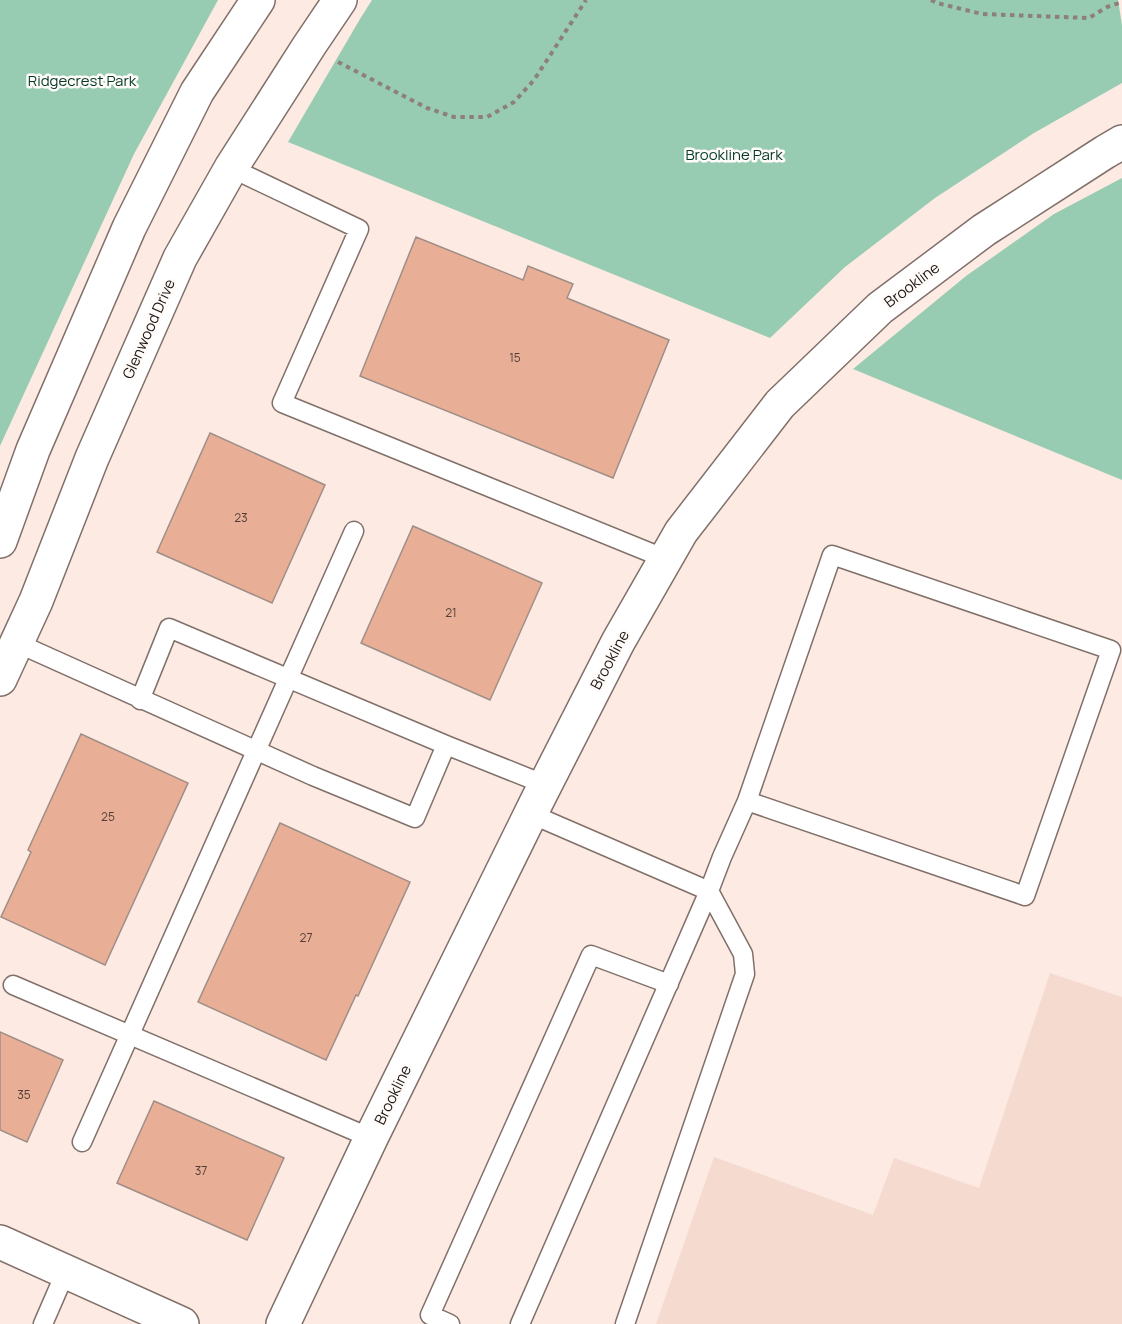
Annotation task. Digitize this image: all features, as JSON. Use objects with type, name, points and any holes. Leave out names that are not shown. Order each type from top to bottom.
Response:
[{"type":"street","points":[[0,541],[33,450],[129,228],[197,92],[258,0]]},
{"type":"street","name":"Glenwood Drive","points":[[0,679],[36,601],[92,458],[180,258],[231,168],[340,0]]},
{"type":"street","name":"Brookline","points":[[283,1324],[371,1138],[531,814],[618,642],[681,532],[780,404],[880,308],[984,230],[1122,142]]},
{"type":"street","points":[[0,1242],[182,1324]]},
{"type":"lane","points":[[231,168],[359,229],[282,403],[666,559]]},
{"type":"lane","points":[[82,1142],[354,531]]},
{"type":"lane","points":[[520,1324],[747,801],[832,555],[1111,650],[1025,896],[747,801]]},
{"type":"lane","points":[[141,700],[169,628],[546,785]]},
{"type":"lane","points":[[17,644],[313,776],[415,818],[446,745]]},
{"type":"lane","points":[[531,814],[709,891],[743,954],[745,974],[625,1324]]},
{"type":"lane","points":[[450,1324],[430,1315],[591,955],[669,984]]},
{"type":"lane","points":[[14,985],[371,1138]]},
{"type":"lane","points":[[42,1324],[66,1271]]},
{"type":"path","points":[[309,46],[427,108],[454,117],[487,117],[514,102],[534,80],[586,0]]},
{"type":"path","points":[[931,0],[982,14],[1089,18],[1107,7],[1122,2]]},
{"type":"shaded area","points":[[1050,973],[1122,997],[1122,1324],[656,1324],[714,1157],[873,1215],[894,1158],[979,1188]]},
{"type":"green space","name":"Ridgecrest Park","points":[[0,0],[218,0],[134,154],[0,446]]},
{"type":"green space","name":"Brookline Park","points":[[372,0],[1118,0],[1122,25],[1122,83],[1034,133],[935,198],[845,267],[770,338],[288,142]]},
{"type":"green space","points":[[1122,178],[1122,480],[853,369],[966,276],[1054,214]]},
{"type":"building","points":[[416,237],[523,280],[528,266],[573,284],[567,298],[669,340],[613,478],[360,376]]},
{"type":"building","points":[[210,433],[325,485],[272,603],[157,552]]},
{"type":"building","points":[[413,526],[542,583],[490,700],[361,643]]},
{"type":"building","points":[[81,734],[188,783],[105,965],[1,917],[31,852],[28,850]]},
{"type":"building","points":[[280,823],[410,882],[326,1060],[198,1002]]},
{"type":"building","points":[[0,1032],[63,1060],[27,1142],[0,1130]]},
{"type":"building","points":[[154,1101],[284,1158],[247,1240],[117,1183]]}]
